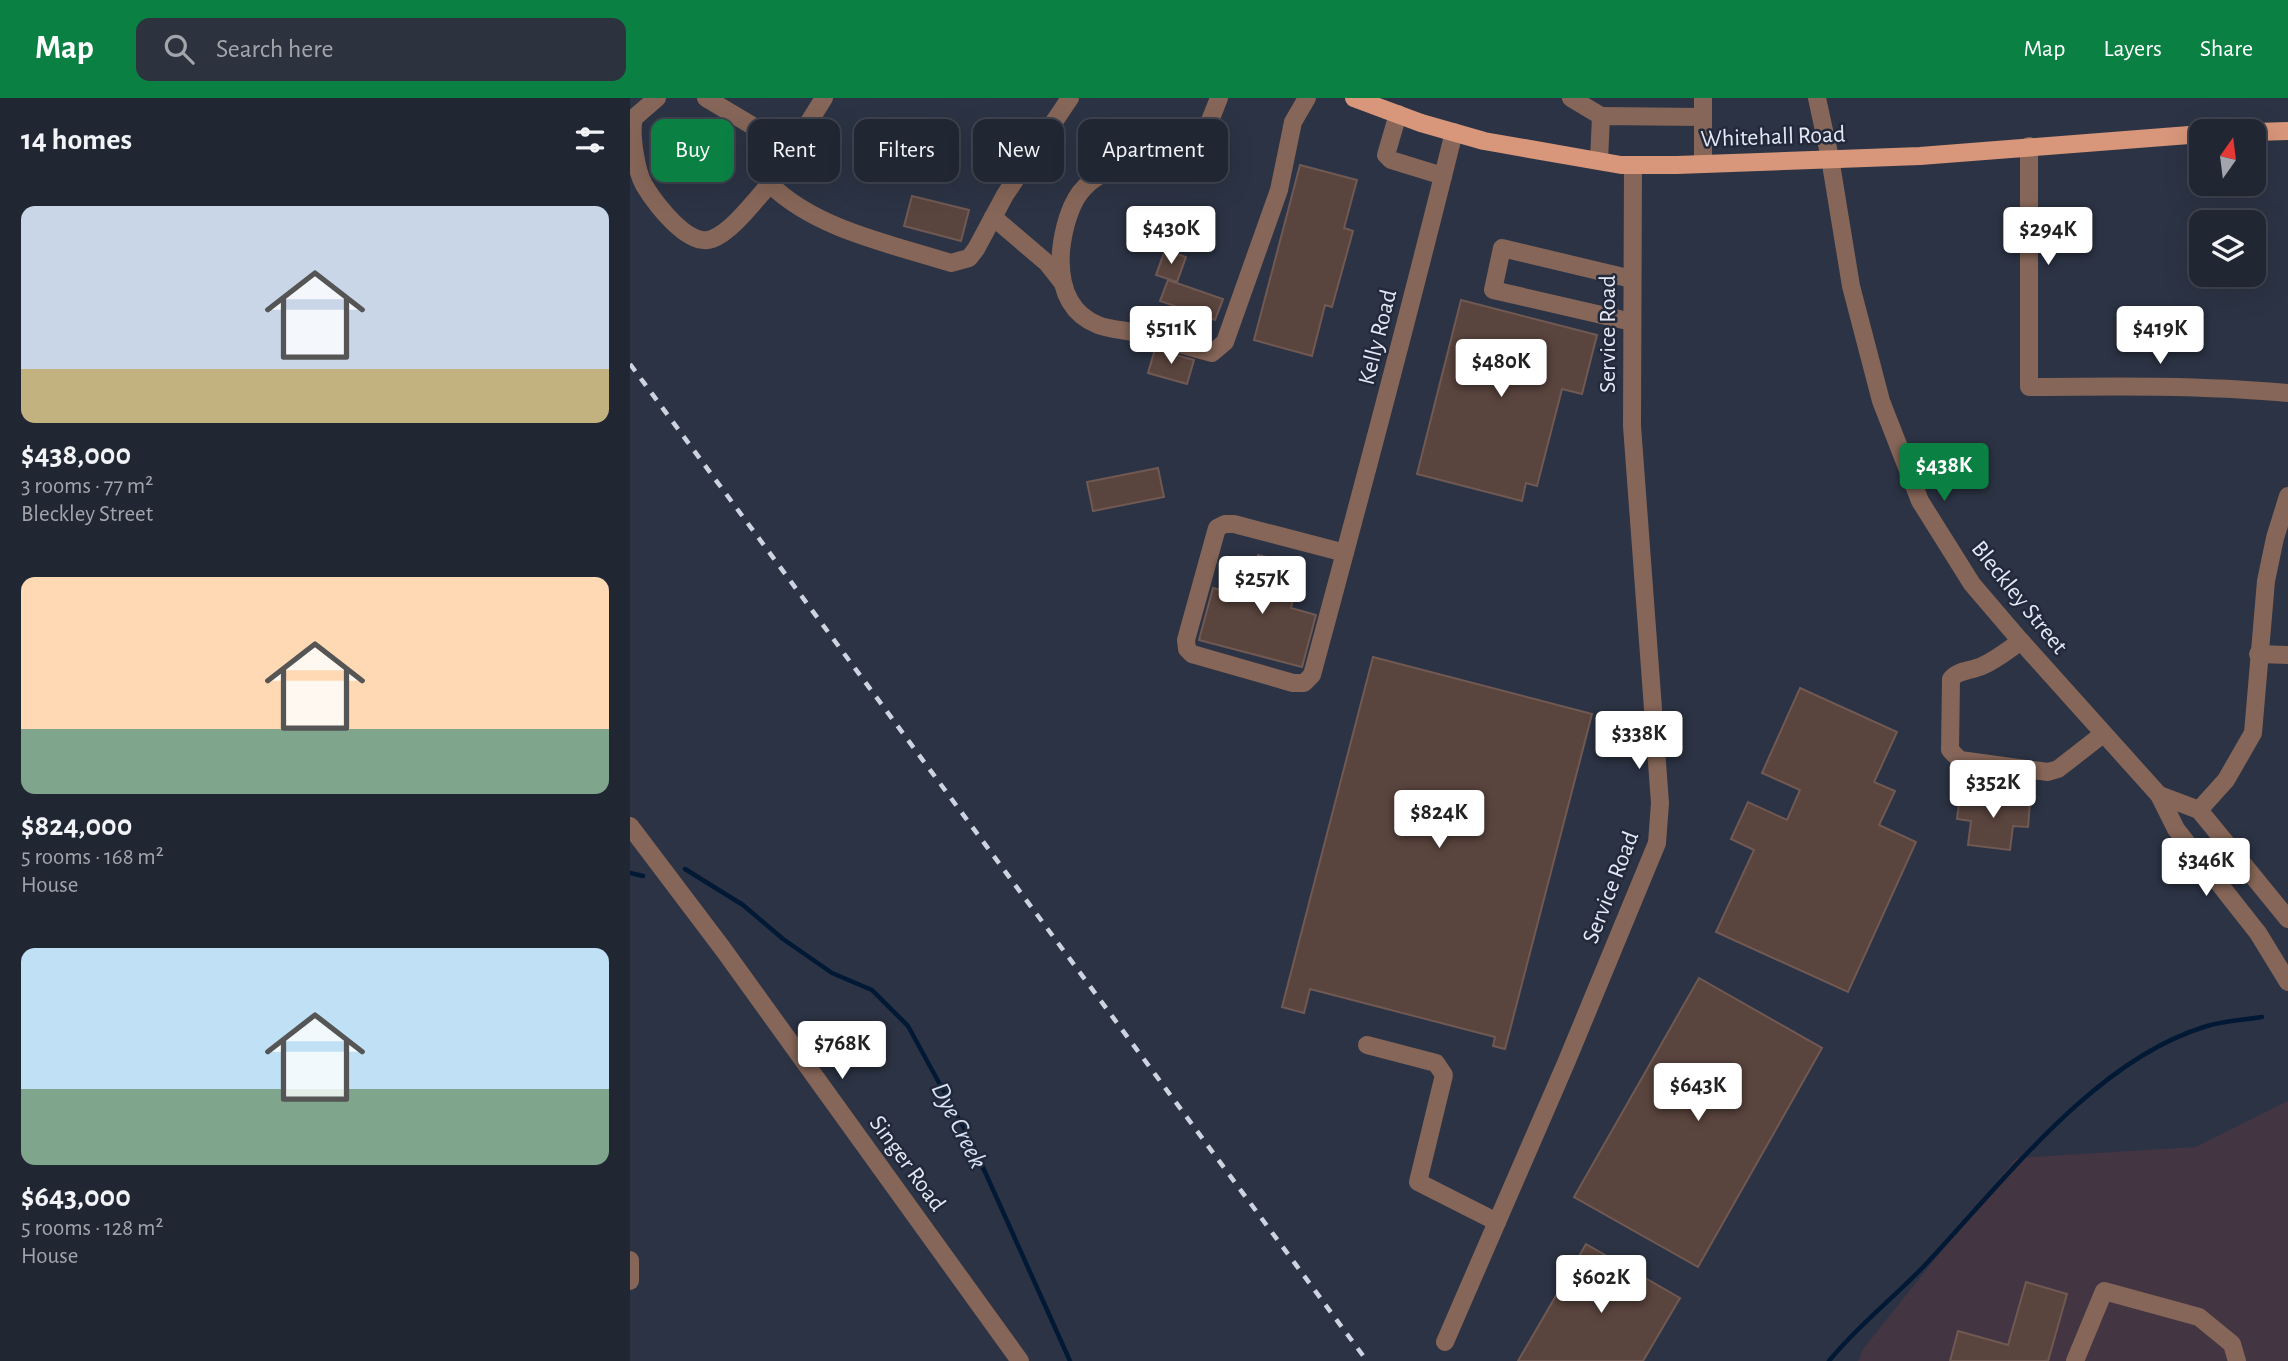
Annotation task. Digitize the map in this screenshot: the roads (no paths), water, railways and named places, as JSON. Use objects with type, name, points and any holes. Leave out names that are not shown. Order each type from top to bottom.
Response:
[{"type":"main road","name":"Whitehall Road","points":[[1354,98],[1382,103],[1398,114],[1484,141],[1633,165],[1920,156],[2189,135]]},
{"type":"main road","points":[[2266,132],[2288,131]]},
{"type":"street","points":[[657,98],[634,118],[631,136],[643,184],[678,227],[692,238],[710,240],[726,231],[770,184],[789,201],[822,221],[951,263],[969,258],[1005,195],[1070,98]]},
{"type":"street","points":[[706,98],[748,123]]},
{"type":"street","points":[[810,119],[824,98]]},
{"type":"street","points":[[1219,98],[1208,126],[1192,150],[1165,165],[1122,167],[1103,174],[1084,187],[1069,214],[1062,239],[1060,271],[1065,295],[1077,311],[1098,325],[1212,353],[1225,342],[1279,190],[1293,122],[1307,98]]},
{"type":"street","points":[[1571,98],[1601,116],[1703,117]]},
{"type":"street","points":[[1703,98],[1703,164]]},
{"type":"street","name":"Bleckley Street","points":[[1817,98],[1830,158],[1851,286],[1881,401],[1920,501],[1972,584],[2160,795],[2176,829],[2258,933],[2288,982]]},
{"type":"street","points":[[1398,114],[1386,155],[1391,160],[1443,176]]},
{"type":"street","points":[[1598,161],[1601,116]]},
{"type":"street","name":"Kelly Road","points":[[1345,553],[1234,524],[1217,528],[1185,640],[1187,649],[1192,654],[1293,683],[1304,683],[1312,675],[1389,391],[1454,132]]},
{"type":"street","points":[[2029,146],[2029,387],[2156,385],[2288,393]]},
{"type":"street","name":"Service Road","points":[[1444,1342],[1566,1063],[1657,843],[1660,803],[1632,426],[1633,165]]},
{"type":"street","points":[[993,217],[1047,263],[1062,282]]},
{"type":"street","points":[[1632,279],[1502,248],[1493,290],[1632,322]]},
{"type":"street","points":[[2199,810],[2226,780],[2253,733],[2266,581],[2288,496]]},
{"type":"street","points":[[2021,641],[1990,662],[1956,673],[1951,679],[1950,750],[1955,756],[1960,760],[2048,772],[2064,764],[2103,734]]},
{"type":"street","points":[[2259,654],[2288,655]]},
{"type":"street","name":"Bleckley Street","points":[[2160,795],[2199,810],[2288,919]]},
{"type":"street","name":"Singer Road","points":[[630,826],[723,949],[1020,1361]]},
{"type":"street","points":[[1367,1045],[1436,1063],[1444,1074],[1418,1182],[1497,1222]]},
{"type":"street","points":[[630,1260],[630,1281]]},
{"type":"street","points":[[2075,1361],[2104,1291],[2199,1318],[2232,1344],[2237,1361]]},
{"type":"waterway","name":"Dye Creek","points":[[685,869],[743,905],[783,939],[832,973],[872,990],[908,1026],[972,1143],[1070,1361]]},
{"type":"waterway","name":"Dye Creek","points":[[630,873],[643,876]]},
{"type":"waterway","points":[[1829,1361],[1852,1335],[1927,1263],[2019,1161],[2088,1095],[2125,1067],[2164,1044],[2211,1025],[2262,1017]]},
{"type":"railway","points":[[630,364],[1367,1361]]}]
